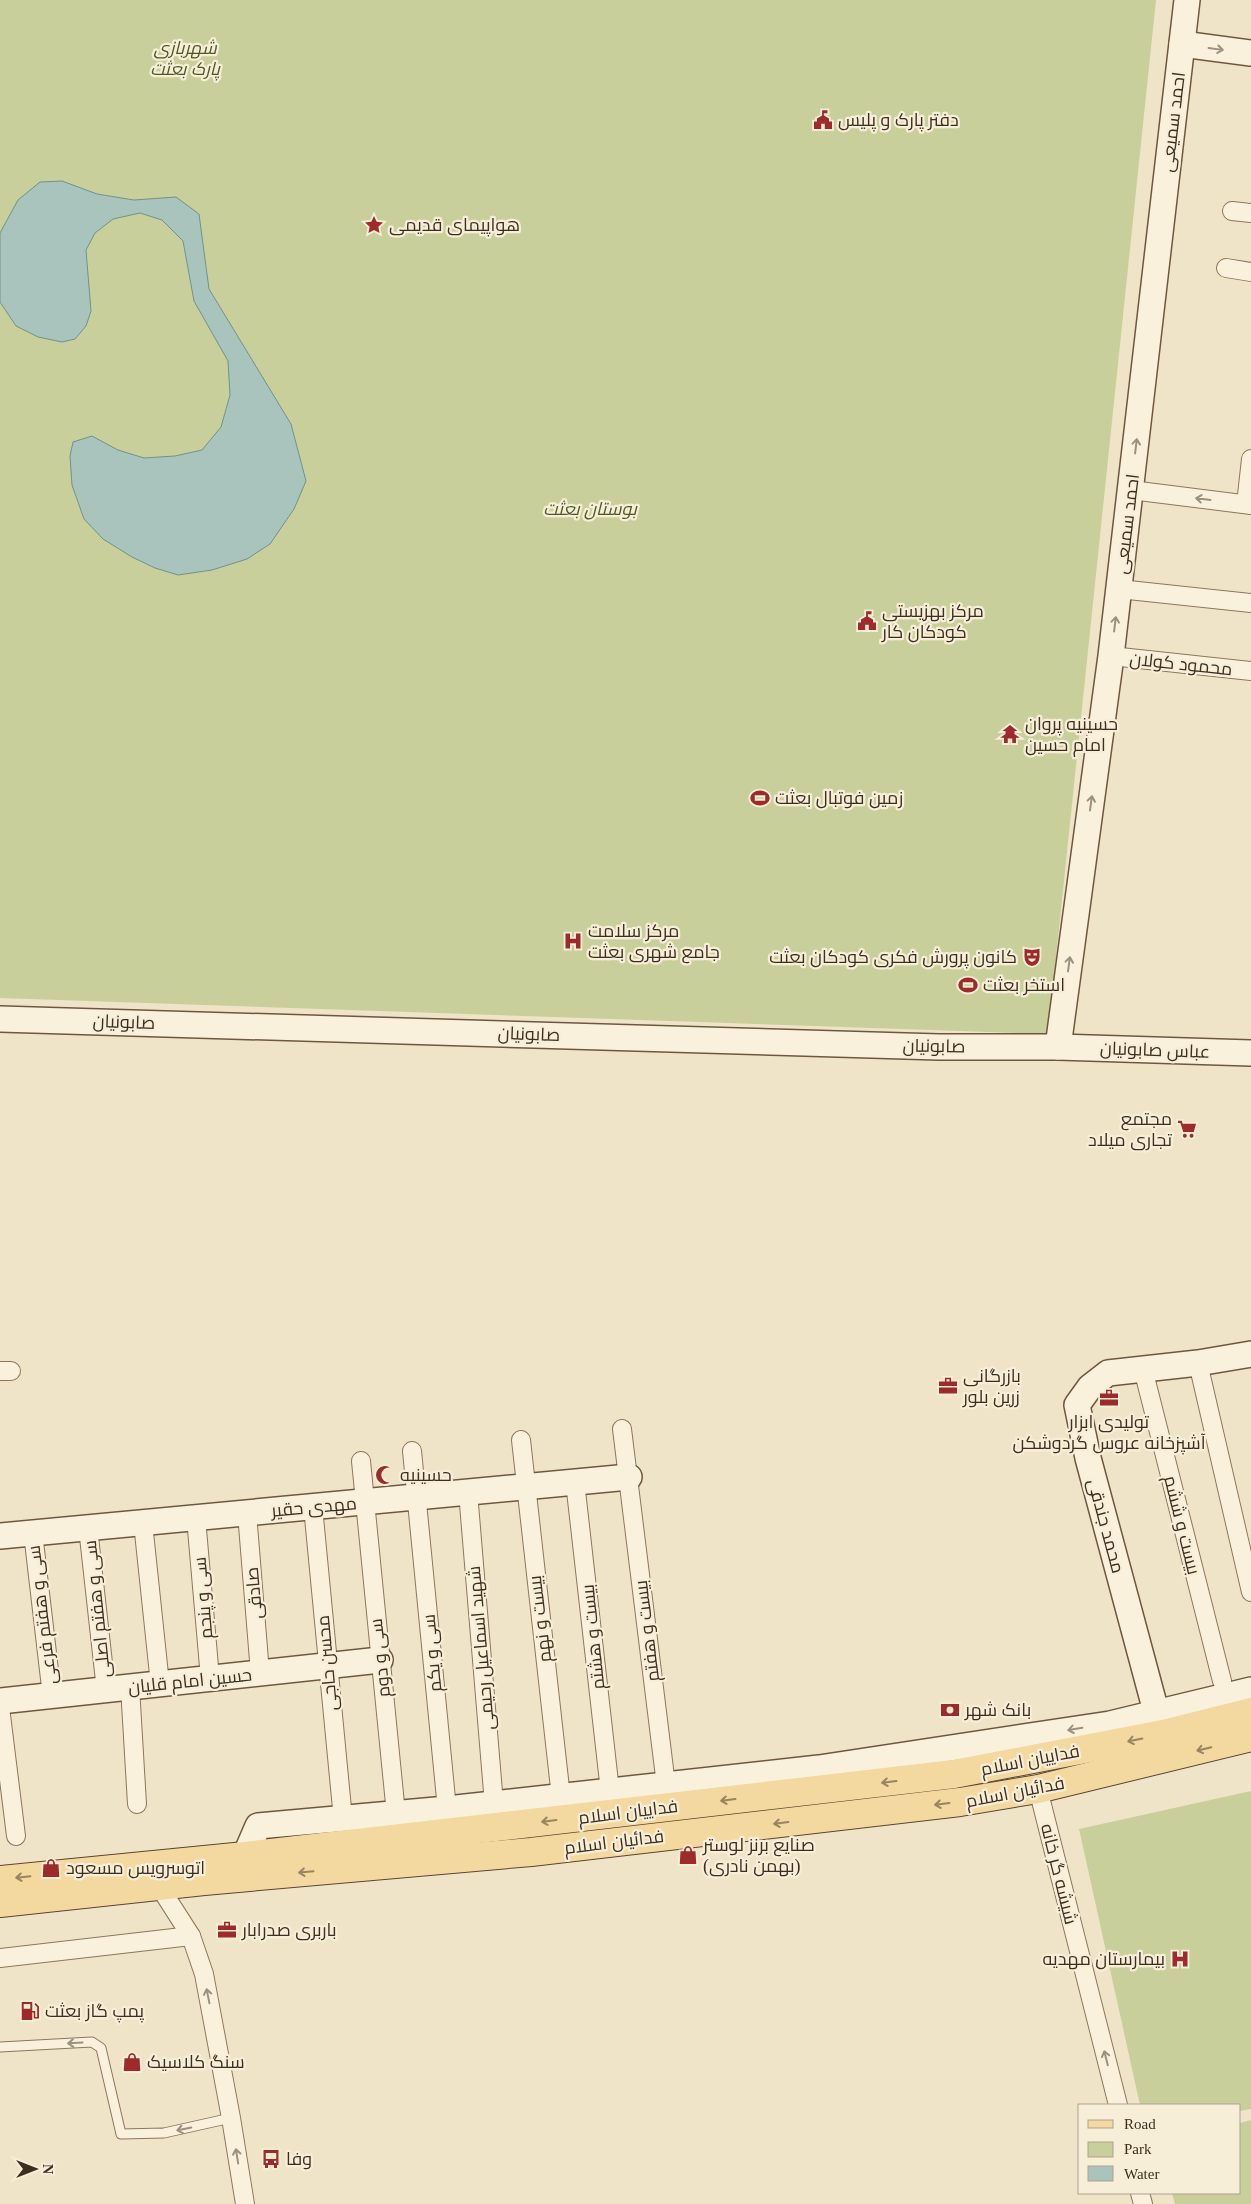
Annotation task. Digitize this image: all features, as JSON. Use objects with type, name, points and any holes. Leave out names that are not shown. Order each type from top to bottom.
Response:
[{"type":"main road","name":"فداییان اسلام","points":[[0,1880],[294,1850],[951,1761],[1160,1724],[1251,1712]]},
{"type":"main road","name":"فدائیان اسلام","points":[[0,1903],[159,1886],[531,1852],[960,1802],[1038,1789],[1251,1737]]},
{"type":"main road","points":[[294,1850],[336,1855],[501,1848],[531,1852]]},
{"type":"street","name":"احمد سمیعی","points":[[1058,1047],[1111,656],[1187,0]]},
{"type":"street","points":[[1182,44],[1251,53]]},
{"type":"street","points":[[1232,211],[1251,213]]},
{"type":"street","points":[[1226,268],[1251,272]]},
{"type":"street","points":[[1131,490],[1248,504],[1251,459]]},
{"type":"street","points":[[1119,589],[1251,603]]},
{"type":"street","name":"محمود کولان","points":[[1111,656],[1251,671]]},
{"type":"street","name":"صابونیان","points":[[0,1019],[929,1046],[1058,1047]]},
{"type":"street","name":"عباس صابونیان","points":[[1058,1047],[1251,1054]]},
{"type":"street","name":"محمد جندقی","points":[[1160,1724],[1088,1458],[1077,1405],[1090,1387],[1108,1373],[1251,1355]]},
{"type":"street","points":[[1198,1363],[1251,1592]]},
{"type":"street","name":"بیست و ششم","points":[[1142,1369],[1222,1681]]},
{"type":"street","name":"بیست و هفتم","points":[[622,1429],[666,1785]]},
{"type":"street","name":"بیست و نهم","points":[[521,1440],[561,1797]]},
{"type":"street","name":"سی و یکم","points":[[412,1451],[447,1809]]},
{"type":"street","name":"سی و دوم","points":[[360,1461],[396,1814]]},
{"type":"street","name":"مهدی حقیر","points":[[0,1536],[629,1477]]},
{"type":"street","name":"بیست و هشتم","points":[[575,1482],[610,1791]]},
{"type":"street","name":"شهید اسماعیل رحیمی","points":[[468,1492],[494,1804]]},
{"type":"street","name":"محسن حاجی","points":[[313,1507],[343,1819]]},
{"type":"street","name":"صادقی","points":[[247,1513],[260,1673]]},
{"type":"street","name":"سی و پنجم","points":[[196,1518],[210,1678]]},
{"type":"street","points":[[143,1523],[160,1684]]},
{"type":"street","name":"سی و هفتم اصلی","points":[[88,1528],[106,1690]]},
{"type":"street","name":"سی و هفتم فرعی","points":[[33,1533],[52,1696]]},
{"type":"street","name":"حسین امام قلیان","points":[[0,1701],[380,1660]]},
{"type":"street","points":[[130,1687],[137,1804]]},
{"type":"street","points":[[1160,1724],[1251,1690]]},
{"type":"street","points":[[0,1707],[16,1836]]},
{"type":"street","points":[[245,1856],[258,1826],[447,1809],[819,1768],[951,1761]]},
{"type":"street","name":"شیشه گر خانه","points":[[1038,1789],[1118,2104]]},
{"type":"street","points":[[159,1886],[192,1936],[204,1974],[231,2118],[244,2204]]},
{"type":"street","points":[[0,1958],[192,1936]]},
{"type":"lane","points":[[0,2047],[92,2042],[101,2048],[121,2134],[164,2133],[231,2118]]},
{"type":"green space","name":"بوستان بعثت","points":[[0,0],[1156,0],[1048,1034],[0,998]]},
{"type":"green space","name":"بیمارستان مهدیه","points":[[1251,1791],[1251,2109],[1241,2111],[1241,2104],[1140,2104],[1079,1829]]},
{"type":"green space","points":[[1251,2120],[1251,2204],[1175,2204],[1172,2194],[1241,2194],[1241,2123]]},
{"type":"water","points":[[62,181],[97,194],[134,200],[176,197],[199,214],[209,289],[291,424],[306,481],[294,509],[270,544],[247,559],[212,570],[178,575],[155,568],[132,557],[103,539],[84,519],[72,485],[70,456],[73,442],[92,436],[118,450],[144,458],[175,456],[202,450],[221,427],[230,395],[228,361],[194,301],[183,241],[162,220],[140,213],[113,219],[95,233],[86,250],[91,311],[86,326],[75,339],[62,342],[38,337],[16,326],[0,302],[0,233],[18,200],[40,182]]},
{"type":"place","name":"دفتر پارک و پلیس","points":[[823,120]]},
{"type":"place","name":"هواپیمای قدیمی","points":[[374,225]]},
{"type":"place","name":"مرکز بهزیستی کودکان کار","points":[[867,621]]},
{"type":"place","name":"حسینیه پروان امام حسین","points":[[1010,734]]},
{"type":"place","name":"زمین فوتبال بعثت","points":[[760,798]]},
{"type":"place","name":"مرکز سلامت جامع شهری بعثت","points":[[573,941]]},
{"type":"place","name":"کانون پرورش فکری کودکان بعثت","points":[[1032,957]]},
{"type":"place","name":"استخر بعثت","points":[[968,985]]},
{"type":"place","name":"مجتمع تجاری میلاد","points":[[1187,1129]]},
{"type":"place","name":"بازرگانی زرین بلور","points":[[948,1386]]},
{"type":"place","name":"تولیدی ابزار آشپزخانه عروس گردوشکن","points":[[1109,1398]]},
{"type":"place","name":"حسینیه","points":[[385,1475]]},
{"type":"place","name":"بانک شهر","points":[[950,1710]]},
{"type":"place","name":"صنایع برنز لوستر (بهمن نادری)","points":[[688,1855]]},
{"type":"place","name":"اتوسرویس مسعود","points":[[51,1868]]},
{"type":"place","name":"باربری صدرابار","points":[[227,1930]]},
{"type":"place","name":"بیمارستان مهدیه","points":[[1180,1959]]},
{"type":"place","name":"پمپ گاز بعثت","points":[[30,2011]]},
{"type":"place","name":"سنگ کلاسیک","points":[[132,2062]]},
{"type":"place","name":"وفا","points":[[271,2159]]},
{"type":"park label","name":"شهربازی پارک بعثت","points":[[185,58]]}]
